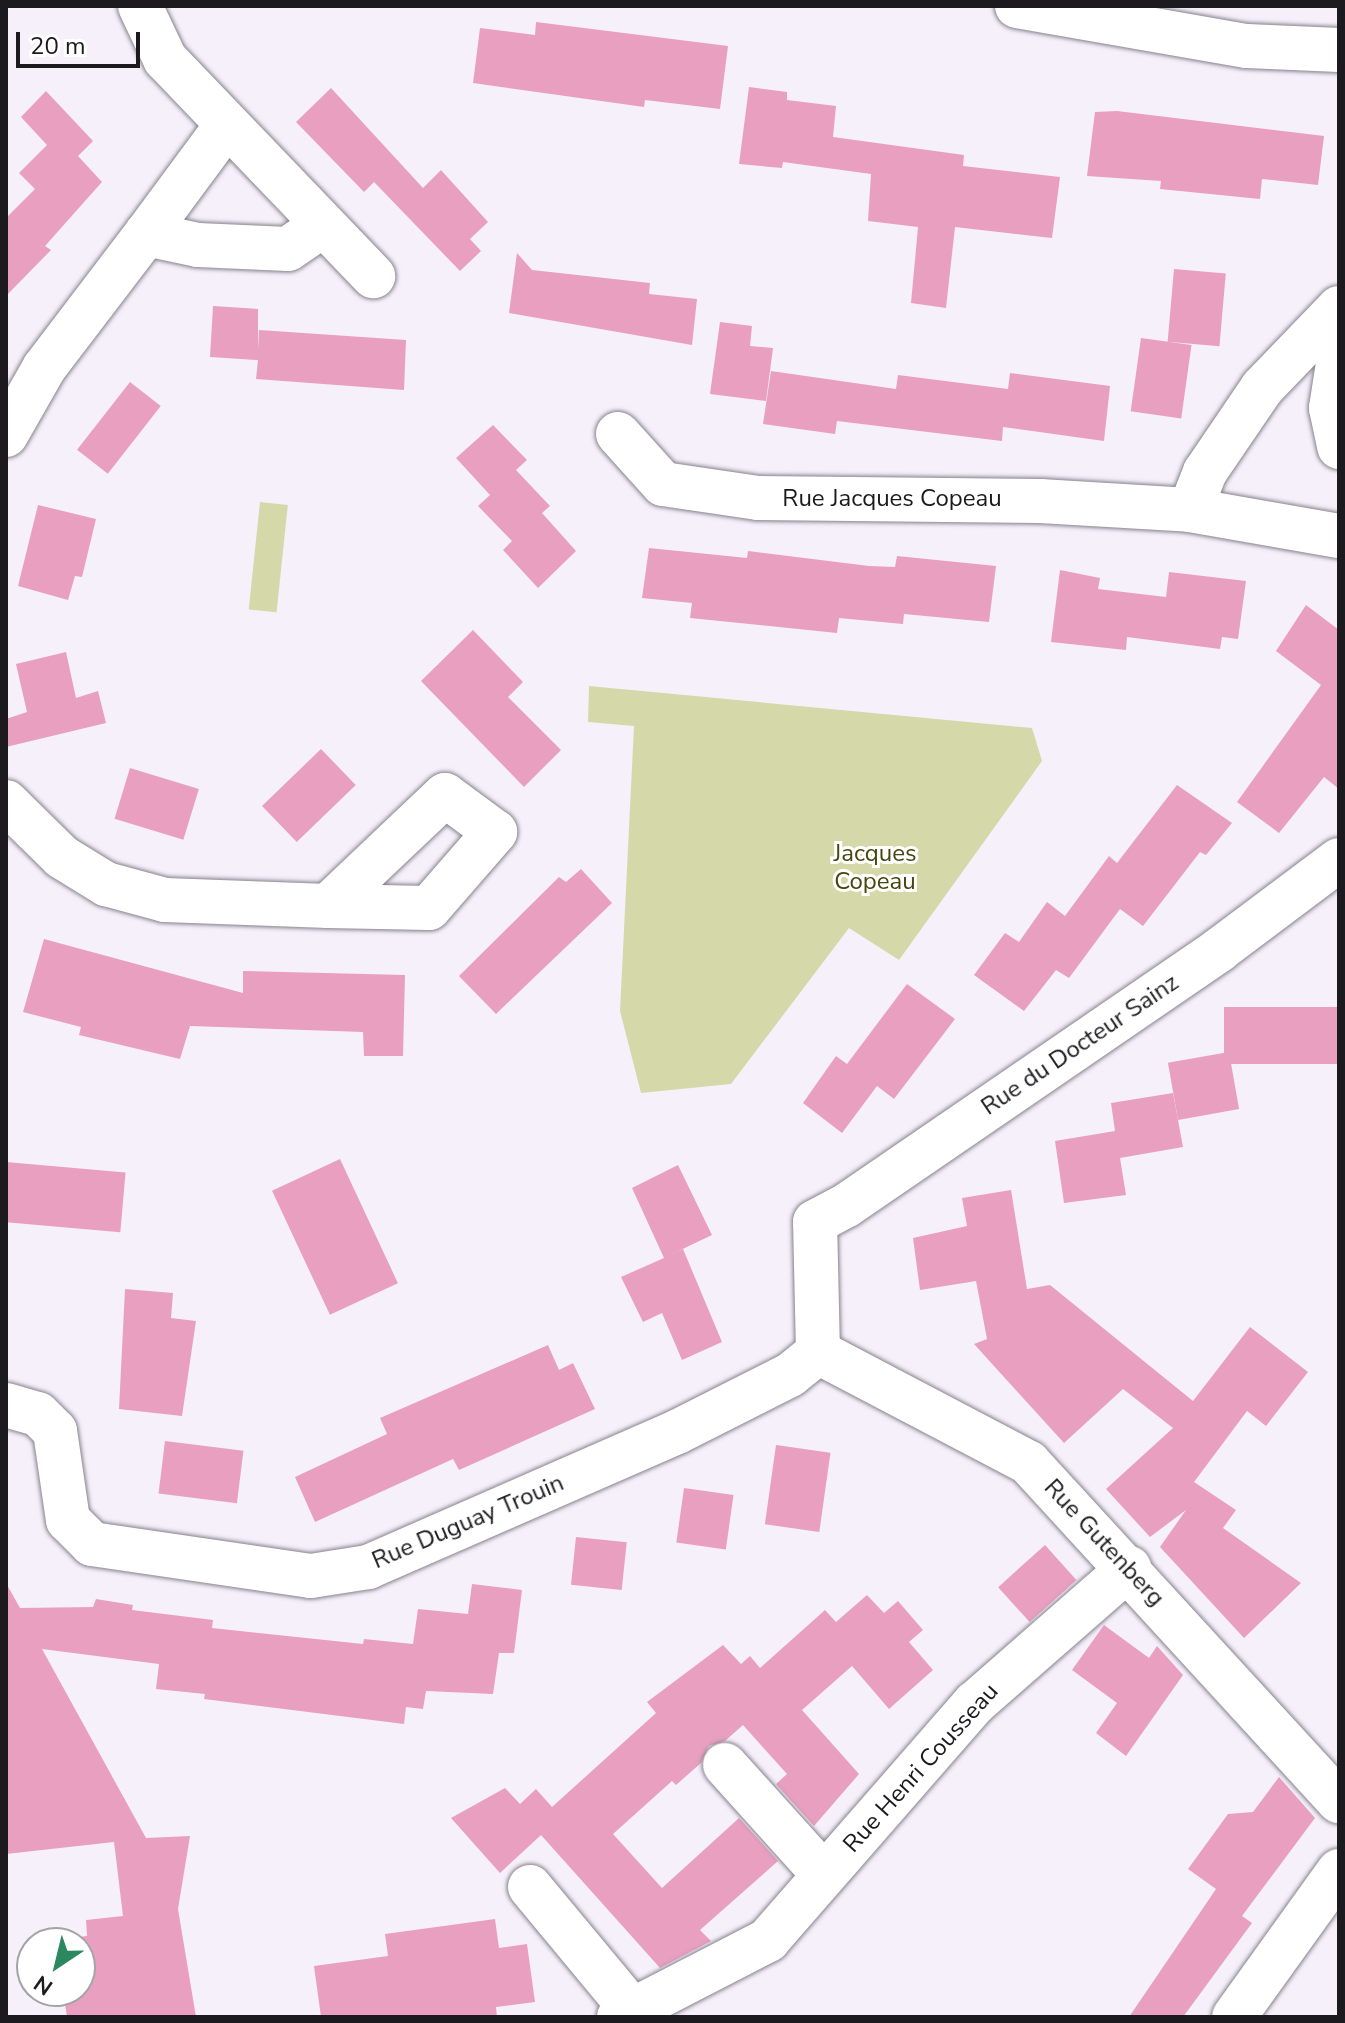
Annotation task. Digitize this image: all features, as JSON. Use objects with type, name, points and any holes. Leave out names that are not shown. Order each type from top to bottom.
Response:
[{"type":"street","points":[[140,6],[165,59],[373,276]]},
{"type":"street","points":[[1017,6],[1115,16],[1247,46],[1339,50]]},
{"type":"street","points":[[6,435],[44,368],[226,126]]},
{"type":"street","points":[[146,234],[198,245],[288,249],[323,225]]},
{"type":"street","points":[[1190,510],[1205,472],[1262,388],[1339,308]]},
{"type":"street","points":[[1339,357],[1331,408],[1339,447]]},
{"type":"street","name":"Rue Jacques Copeau","points":[[618,434],[663,484],[758,498],[1040,501],[1190,510],[1339,536]]},
{"type":"street","points":[[6,802],[62,857],[106,884],[165,900],[328,906]]},
{"type":"street","name":"Rue du Docteur Sainz","points":[[818,1352],[815,1222],[847,1205],[1219,950],[1339,860]]},
{"type":"street","name":"Rue Duguay Trouin","points":[[6,1405],[38,1414],[55,1431],[68,1520],[92,1544],[311,1576],[368,1567],[663,1438],[790,1375],[818,1352]]},
{"type":"street","name":"Rue Gutenberg","points":[[818,1352],[1029,1463],[1129,1568],[1339,1801]]},
{"type":"street","name":"Rue Henri Cousseau","points":[[530,1887],[626,2014],[768,1940],[975,1703],[1129,1568]]},
{"type":"street","name":"Rue Henri Cousseau","points":[[725,1765],[824,1875]]},
{"type":"street","points":[[1234,2017],[1339,1871]]},
{"type":"green space","points":[[260,502],[288,505],[277,612],[249,609]]},
{"type":"green space","name":"Jacques Copeau","points":[[589,686],[1032,728],[1042,761],[899,960],[849,928],[731,1084],[641,1093],[620,1011],[634,726],[588,722]]},
{"type":"building","points":[[536,22],[728,46],[720,109],[645,100],[644,107],[473,83],[480,28],[535,35]]},
{"type":"building","points":[[749,87],[787,92],[787,100],[836,106],[833,137],[964,155],[963,166],[1060,177],[1052,238],[955,227],[946,308],[911,303],[918,227],[868,221],[871,174],[783,162],[782,168],[739,164]]},
{"type":"building","points":[[331,88],[423,188],[441,170],[488,222],[470,239],[481,251],[460,271],[374,182],[364,192],[296,122]]},
{"type":"building","points":[[46,91],[93,141],[78,156],[102,182],[45,246],[51,250],[6,296],[6,218],[35,189],[19,173],[47,145],[21,117]]},
{"type":"building","points":[[1117,111],[1324,136],[1318,185],[1262,179],[1260,199],[1160,189],[1161,181],[1087,176],[1095,112]]},
{"type":"building","points":[[517,253],[532,270],[650,283],[649,294],[697,299],[692,345],[509,313]]},
{"type":"building","points":[[1174,269],[1226,274],[1219,346],[1168,342]]},
{"type":"building","points":[[213,306],[258,309],[258,350],[259,330],[406,340],[404,390],[256,379],[258,360],[210,357]]},
{"type":"building","points":[[720,322],[752,326],[750,346],[773,348],[766,401],[710,394]]},
{"type":"building","points":[[1141,338],[1192,345],[1181,418],[1131,411]]},
{"type":"building","points":[[771,371],[896,389],[898,375],[1008,389],[1010,373],[1110,386],[1104,441],[1003,427],[1002,441],[837,421],[835,434],[763,424]]},
{"type":"building","points":[[130,382],[161,406],[108,474],[77,450]]},
{"type":"building","points":[[493,425],[527,460],[516,470],[550,506],[542,513],[576,551],[538,588],[503,550],[512,541],[478,506],[490,495],[456,458]]},
{"type":"building","points":[[38,505],[96,519],[82,577],[75,576],[68,600],[18,586]]},
{"type":"building","points":[[649,548],[747,558],[748,551],[869,566],[895,567],[897,556],[996,566],[989,622],[904,614],[903,624],[839,618],[837,633],[690,618],[692,603],[642,598]]},
{"type":"building","points":[[1060,570],[1100,578],[1098,589],[1166,597],[1169,572],[1246,581],[1238,639],[1222,637],[1220,649],[1127,637],[1126,650],[1051,642]]},
{"type":"building","points":[[1306,605],[1339,630],[1339,789],[1324,777],[1279,833],[1237,802],[1321,685],[1276,651]]},
{"type":"building","points":[[473,630],[523,682],[508,697],[561,750],[524,787],[421,681]]},
{"type":"building","points":[[66,652],[76,698],[98,691],[106,723],[6,747],[6,719],[27,712],[16,664]]},
{"type":"building","points":[[321,749],[356,785],[297,842],[262,806]]},
{"type":"building","points":[[130,768],[199,789],[183,840],[115,819]]},
{"type":"building","points":[[1177,785],[1232,823],[1206,855],[1200,852],[1143,926],[1120,909],[1069,978],[1056,970],[1024,1011],[974,975],[1005,933],[1019,942],[1047,902],[1065,916],[1109,856],[1117,863]]},
{"type":"building","points":[[581,869],[612,903],[496,1014],[459,976],[559,877],[566,882]]},
{"type":"building","points":[[44,939],[243,993],[243,971],[405,975],[403,1056],[364,1056],[363,1032],[190,1026],[180,1059],[79,1035],[81,1027],[23,1012]]},
{"type":"building","points":[[907,984],[955,1019],[894,1099],[877,1086],[842,1133],[803,1103],[836,1056],[847,1064]]},
{"type":"building","points":[[1224,1007],[1339,1007],[1339,1064],[1224,1064]]},
{"type":"building","points":[[1229,1052],[1239,1109],[1178,1120],[1168,1063]]},
{"type":"building","points":[[1173,1093],[1183,1147],[1120,1158],[1126,1195],[1064,1203],[1055,1141],[1115,1131],[1111,1103]]},
{"type":"building","points":[[340,1159],[398,1283],[330,1315],[272,1191]]},
{"type":"building","points":[[6,1162],[126,1172],[120,1232],[6,1222]]},
{"type":"building","points":[[678,1165],[712,1235],[670,1255],[683,1249],[722,1342],[682,1360],[662,1313],[643,1322],[621,1277],[664,1258],[632,1188]]},
{"type":"building","points":[[1011,1190],[1027,1289],[1050,1285],[1193,1401],[1250,1327],[1308,1372],[1266,1426],[1247,1411],[1194,1482],[1236,1510],[1223,1528],[1301,1583],[1244,1638],[1160,1547],[1186,1510],[1150,1537],[1106,1489],[1173,1428],[1123,1389],[1064,1443],[974,1344],[987,1339],[976,1281],[920,1290],[913,1238],[967,1226],[962,1198]]},
{"type":"building","points":[[125,1289],[173,1293],[171,1318],[196,1321],[182,1416],[119,1409]]},
{"type":"building","points":[[548,1345],[559,1370],[573,1363],[595,1409],[459,1470],[453,1459],[315,1522],[295,1477],[387,1434],[380,1418]]},
{"type":"building","points":[[165,1441],[243,1451],[237,1503],[159,1494]]},
{"type":"building","points":[[776,1445],[830,1453],[819,1532],[765,1524]]},
{"type":"building","points":[[684,1488],[734,1495],[726,1549],[676,1542]]},
{"type":"building","points":[[576,1537],[627,1542],[622,1590],[571,1585]]},
{"type":"building","points":[[1045,1545],[1076,1580],[1030,1622],[998,1587]]},
{"type":"building","points":[[6,1583],[20,1608],[93,1607],[96,1599],[133,1605],[132,1610],[213,1620],[212,1628],[363,1644],[364,1639],[413,1644],[418,1609],[468,1614],[472,1584],[522,1590],[514,1653],[499,1653],[493,1694],[426,1691],[423,1709],[406,1707],[404,1724],[204,1699],[205,1694],[156,1689],[159,1664],[42,1649],[146,1838],[190,1836],[178,1909],[196,2017],[67,2017],[65,2007],[96,2007],[96,1927],[86,1927],[86,1920],[123,1916],[114,1842],[6,1854]]},
{"type":"building","points":[[867,1595],[884,1613],[898,1601],[923,1630],[909,1642],[933,1670],[889,1709],[852,1666],[802,1710],[859,1774],[814,1826],[776,1784],[787,1774],[743,1725],[725,1741],[709,1746],[701,1763],[676,1785],[672,1781],[613,1834],[662,1888],[739,1818],[778,1861],[700,1930],[711,1941],[660,1968],[541,1835],[500,1873],[451,1818],[505,1788],[520,1804],[536,1789],[552,1807],[656,1713],[647,1702],[723,1645],[741,1664],[750,1656],[760,1668],[825,1610],[836,1622]]},
{"type":"building","points":[[1104,1625],[1149,1658],[1157,1646],[1183,1675],[1126,1756],[1096,1733],[1117,1703],[1072,1670]]},
{"type":"building","points":[[1279,1777],[1315,1818],[1242,1916],[1252,1923],[1183,2017],[1129,2017],[1216,1889],[1188,1869],[1228,1814],[1253,1812]]},
{"type":"building","points":[[495,1919],[499,1948],[527,1944],[535,2002],[496,2007],[497,2017],[321,2017],[314,1966],[388,1956],[385,1934]]}]
